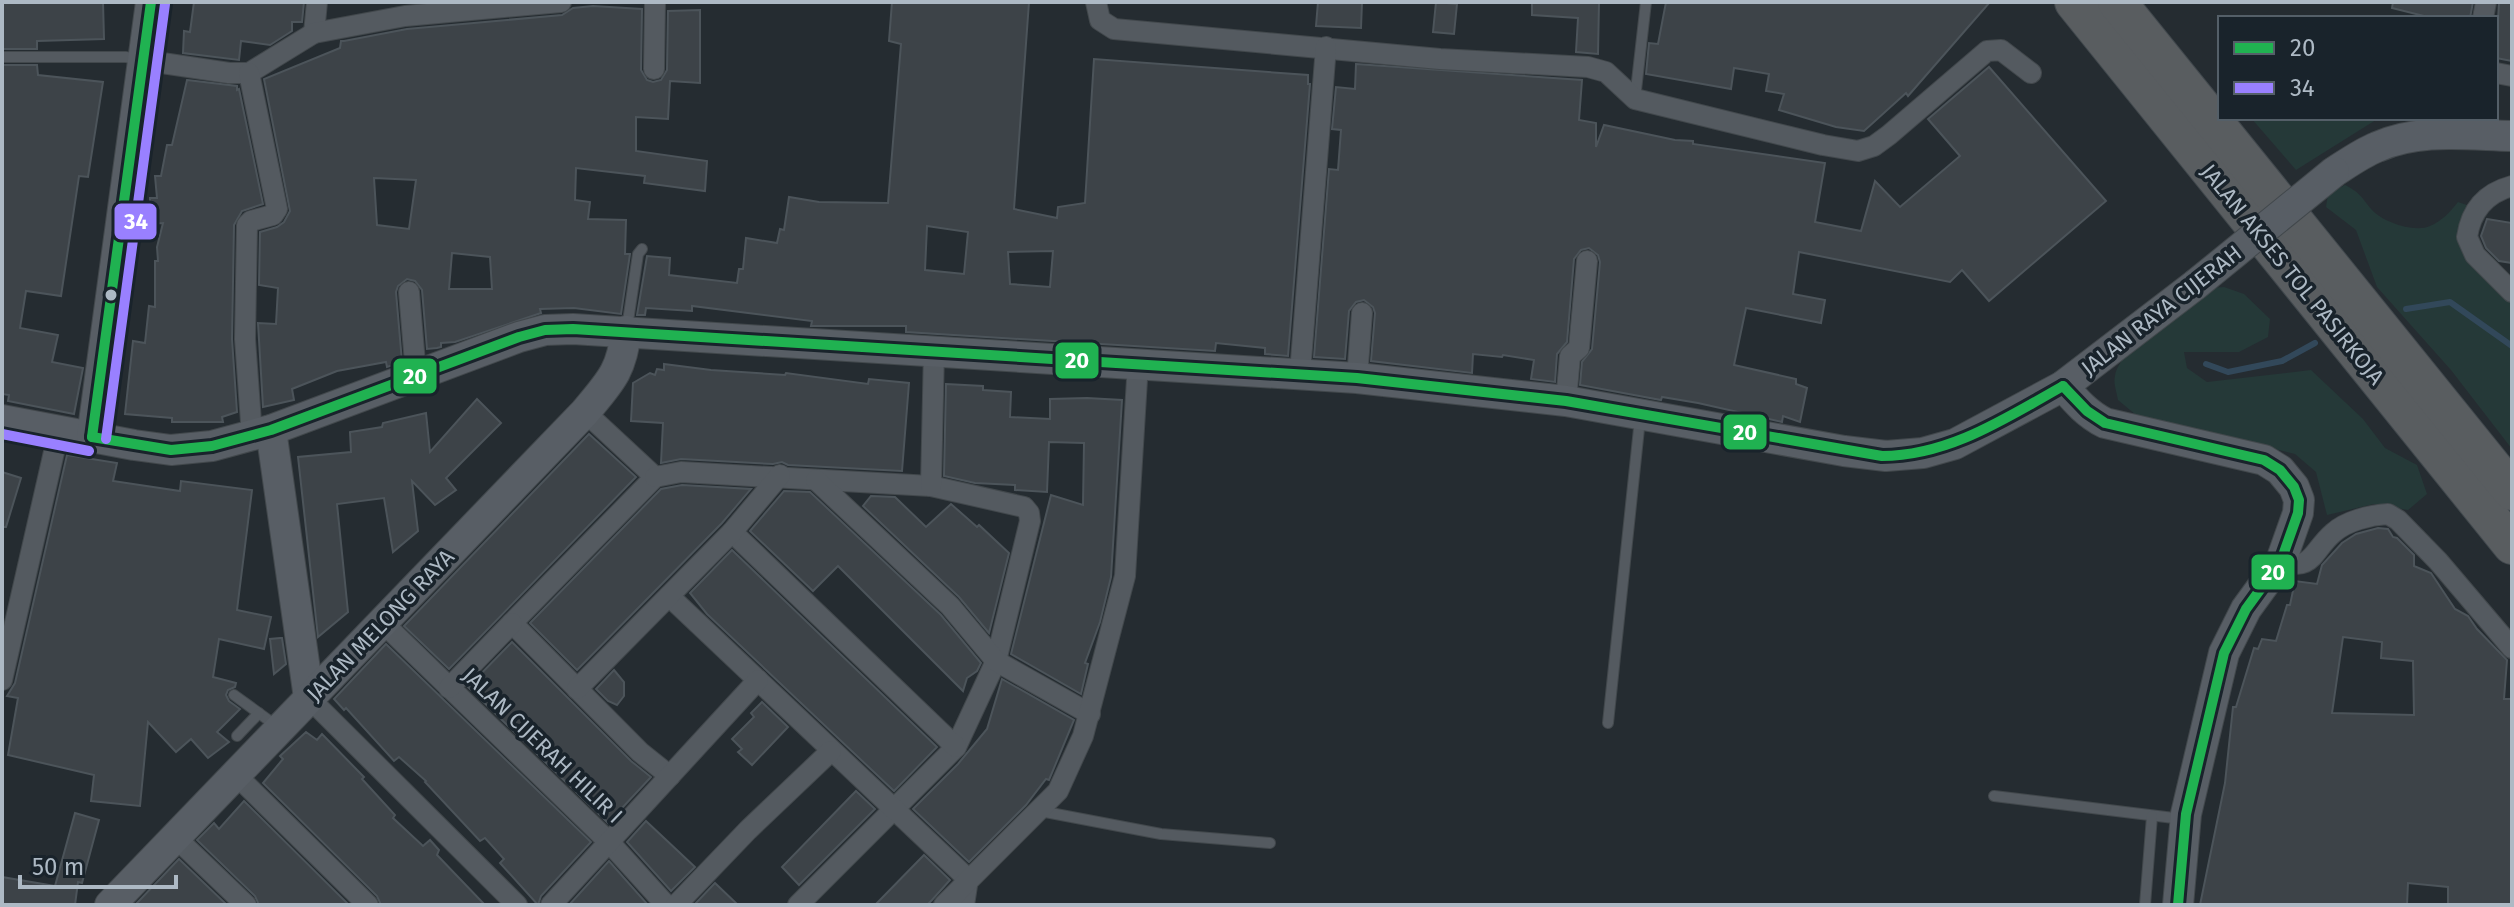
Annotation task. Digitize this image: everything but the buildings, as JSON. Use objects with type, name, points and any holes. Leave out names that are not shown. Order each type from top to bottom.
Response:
[{"type":"highway","name":"JALAN AKSES TOL PASIRKOJA","points":[[2074,2],[2512,545]]},
{"type":"highway","name":"JALAN AKSES TOL PASIRKOJA","points":[[2117,2],[2512,491]]},
{"type":"main road","points":[[92,437],[151,2]]},
{"type":"main road","name":"JALAN RAYA CIJERAH","points":[[2,420],[171,450],[212,446],[262,433],[519,337],[545,330],[626,331],[1357,378],[1566,401],[1844,451],[1886,456],[1923,453],[1955,444],[2063,386],[2195,285],[2334,172],[2375,147],[2429,133],[2512,136]]},
{"type":"main road","name":"JALAN MELONG RAYA","points":[[110,905],[235,774],[269,721],[309,698],[585,412],[614,376],[624,356],[626,331]]},
{"type":"main road","points":[[2063,386],[2081,407],[2105,423],[2264,460],[2280,470],[2294,487],[2299,500],[2298,513],[2281,561],[2246,609],[2224,653],[2186,820],[2178,905]]},
{"type":"main road","points":[[262,433],[309,698]]},
{"type":"street","points":[[314,33],[317,2]]},
{"type":"street","points":[[142,60],[229,73],[249,73],[314,33],[405,16],[561,2]]},
{"type":"street","points":[[654,69],[655,2]]},
{"type":"street","points":[[1096,2],[1100,20],[1114,29],[1440,59],[1577,65],[1606,72],[1635,99],[1858,151],[1874,146],[1889,135],[1987,51],[2001,50],[2031,73]]},
{"type":"street","points":[[1300,373],[1326,47]]},
{"type":"street","points":[[249,73],[277,209],[273,215],[247,225],[245,339],[262,433]]},
{"type":"street","points":[[2512,186],[2486,197],[2474,212],[2467,237],[2475,255],[2512,292]]},
{"type":"street","points":[[1566,401],[1570,356],[1579,348],[1587,261]]},
{"type":"street","points":[[409,292],[416,375]]},
{"type":"street","points":[[1357,378],[1362,313]]},
{"type":"street","points":[[931,486],[934,350]]},
{"type":"street","points":[[944,905],[1058,791],[1090,714],[1125,576],[1138,363]]},
{"type":"street","points":[[585,412],[655,477]]},
{"type":"street","points":[[2,680],[59,430]]},
{"type":"street","points":[[449,688],[655,477],[681,472],[780,475],[931,486],[1024,507],[1030,521],[996,661],[956,747],[798,905]]},
{"type":"street","points":[[577,689],[732,532],[780,475]]},
{"type":"street","points":[[816,480],[950,606],[996,661],[1090,714]]},
{"type":"street","points":[[2281,561],[2294,566],[2302,565],[2333,532],[2352,522],[2388,514],[2398,520],[2438,561],[2512,648]]},
{"type":"street","points":[[732,532],[956,747]]},
{"type":"street","points":[[669,596],[968,879]]},
{"type":"street","name":"JALAN CIJERAH HILIR I","points":[[382,622],[609,842],[666,905]]},
{"type":"street","points":[[512,623],[640,752],[670,776]]},
{"type":"street","points":[[551,905],[758,680]]},
{"type":"street","points":[[309,698],[517,905]]},
{"type":"street","points":[[676,905],[748,830],[831,751]]},
{"type":"street","points":[[235,774],[368,905]]},
{"type":"street","points":[[175,837],[246,905]]},
{"type":"street","points":[[964,905],[968,879]]},
{"type":"lane","points":[[1635,99],[1646,2]]},
{"type":"lane","points":[[2,57],[126,57],[142,60]]},
{"type":"lane","points":[[626,331],[638,254],[642,249]]},
{"type":"lane","points":[[1608,723],[1640,413]]},
{"type":"lane","points":[[234,695],[269,721],[237,736]]},
{"type":"lane","points":[[1994,796],[2186,820]]},
{"type":"lane","points":[[1040,811],[1161,834],[1270,843]]},
{"type":"lane","points":[[2145,905],[2152,816]]},
{"type":"green space","points":[[2253,120],[2376,120],[2296,170]]},
{"type":"green space","points":[[2345,185],[2358,193],[2377,214],[2408,227],[2423,228],[2434,224],[2458,202],[2484,211],[2473,238],[2512,288],[2512,449],[2451,370],[2377,287],[2356,230],[2326,207],[2328,194]]},
{"type":"green space","points":[[2224,287],[2244,294],[2270,319],[2268,337],[2239,352],[2184,352],[2187,368],[2207,382],[2311,370],[2363,419],[2385,448],[2417,465],[2427,494],[2408,510],[2374,504],[2327,515],[2316,472],[2295,454],[2136,415],[2118,400],[2115,376],[2129,352],[2155,328],[2210,288]]},
{"type":"waterway","points":[[2406,309],[2450,302],[2512,346]]},
{"type":"waterway","points":[[2206,364],[2228,372],[2282,361],[2315,343]]},
{"type":"transit line","name":"20","points":[[92,437],[151,2]]},
{"type":"transit line","name":"34","points":[[106,439],[165,4]]},
{"type":"transit line","name":"20","points":[[92,437],[171,450],[212,446],[271,430],[519,337],[545,330],[573,329],[1357,378],[1566,401],[1882,456],[1931,450],[1954,442],[2063,386]]},
{"type":"transit line","name":"20","points":[[2063,386],[2087,411],[2105,423],[2264,460],[2280,470],[2294,487],[2299,500],[2298,513],[2281,561],[2246,609],[2224,653],[2186,814],[2178,905]]},
{"type":"transit line","name":"34","points":[[2,434],[89,451]]}]
